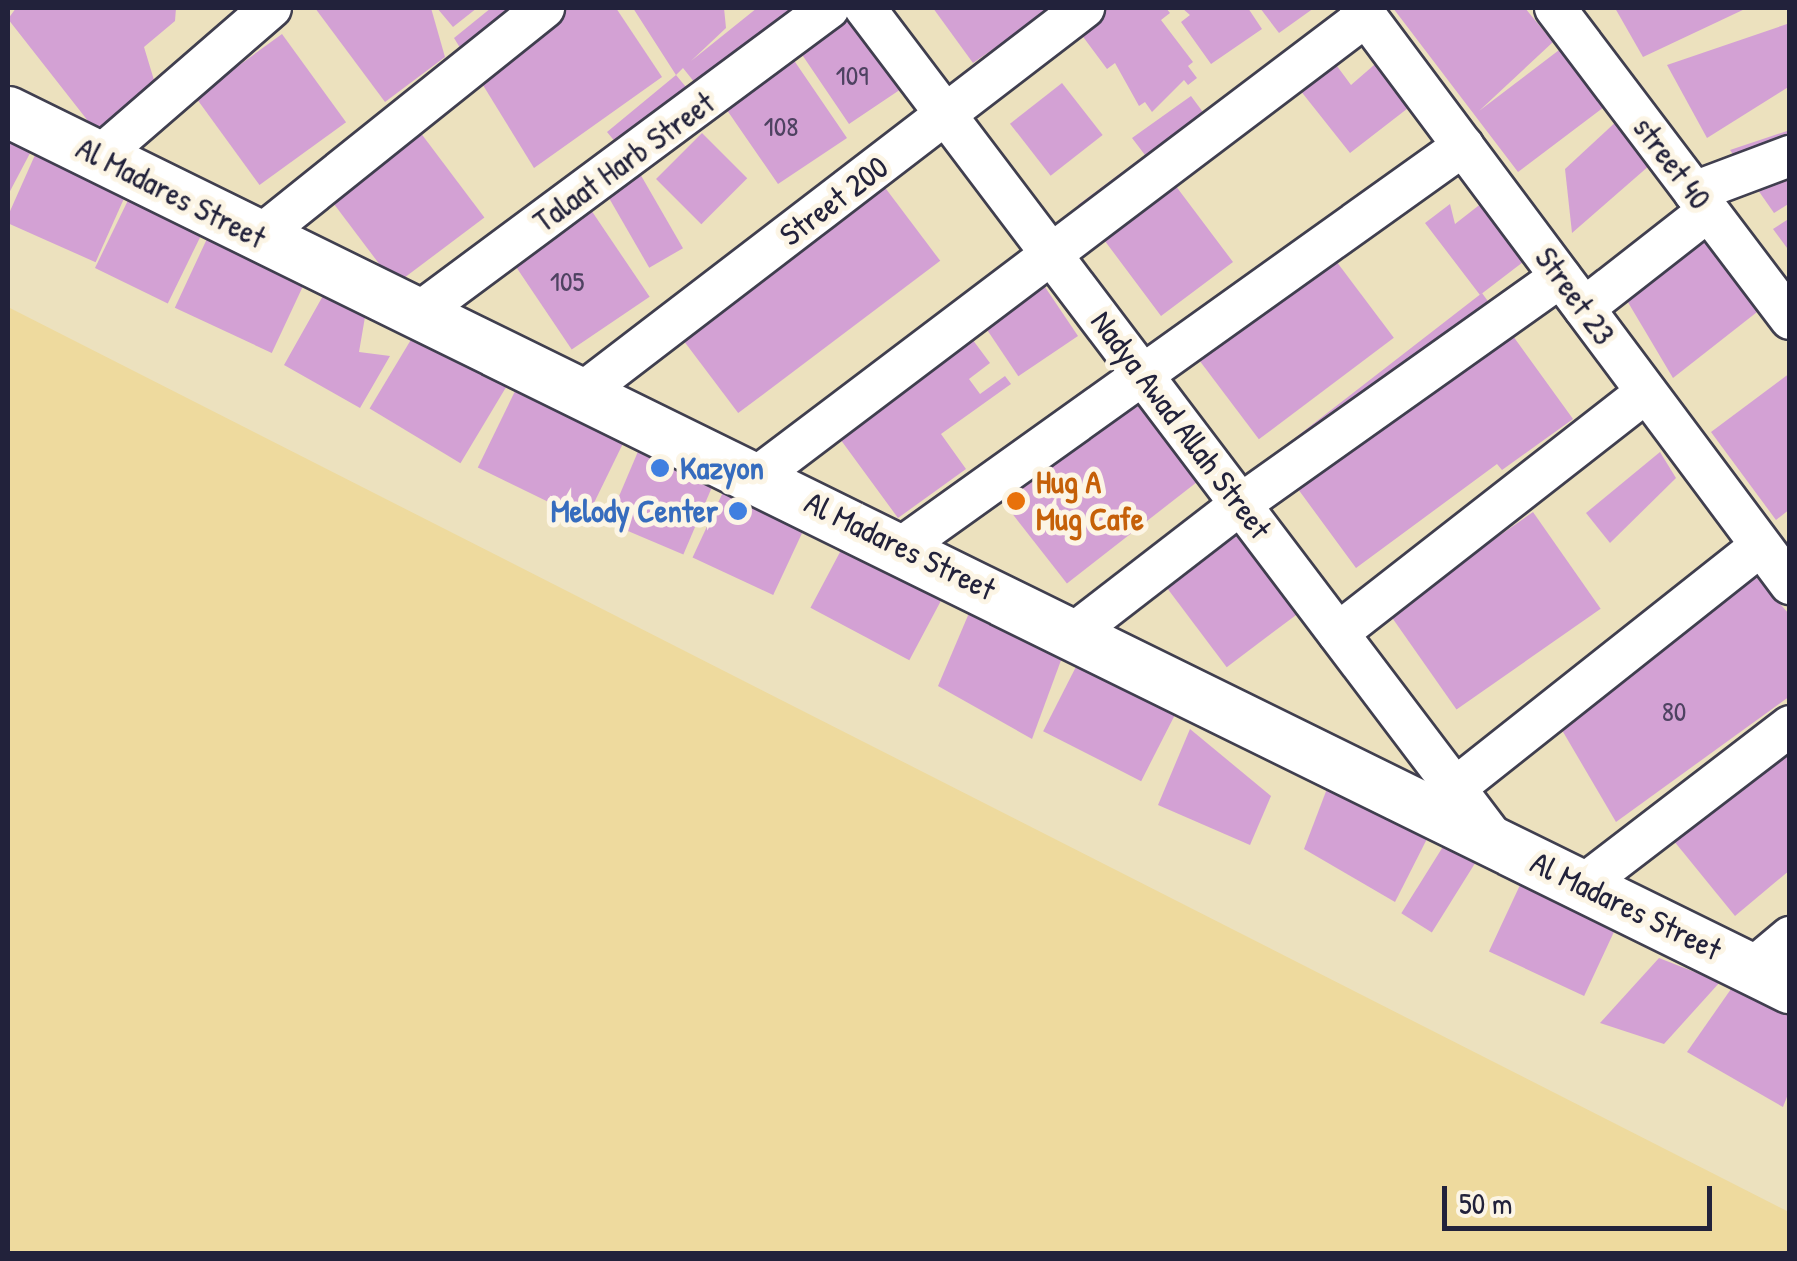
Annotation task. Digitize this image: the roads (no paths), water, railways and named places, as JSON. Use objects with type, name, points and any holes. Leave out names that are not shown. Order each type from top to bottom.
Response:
[{"type":"street","points":[[100,155],[271,8]]},
{"type":"street","points":[[258,238],[544,8]]},
{"type":"street","name":"Talaat Harb Street","points":[[417,314],[829,8]]},
{"type":"street","name":"Nadya Awad Allah Street","points":[[865,8],[1496,842]]},
{"type":"street","name":"Street 200","points":[[582,394],[1084,8]]},
{"type":"street","name":"street 40","points":[[1555,8],[1790,320]]},
{"type":"street","points":[[758,476],[1053,256],[1363,12]]},
{"type":"street","name":"Street 23","points":[[1363,12],[1789,583]]},
{"type":"street","name":"Al Madares Street","points":[[8,112],[100,155],[258,238],[758,476],[1771,978]]},
{"type":"street","points":[[902,547],[1146,378],[1463,146]]},
{"type":"street","points":[[1074,633],[1241,504],[1573,293],[1701,202],[1790,156]]},
{"type":"street","points":[[1338,633],[1646,392]]},
{"type":"street","points":[[1455,788],[1760,546]]},
{"type":"street","points":[[1583,884],[1790,726]]},
{"type":"street","points":[[1771,978],[1790,937]]},
{"type":"place","name":"Kazyon","points":[[660,468]]},
{"type":"place","name":"Hug A Mug Cafe","points":[[1016,501]]},
{"type":"place","name":"Melody Center","points":[[738,511]]}]
